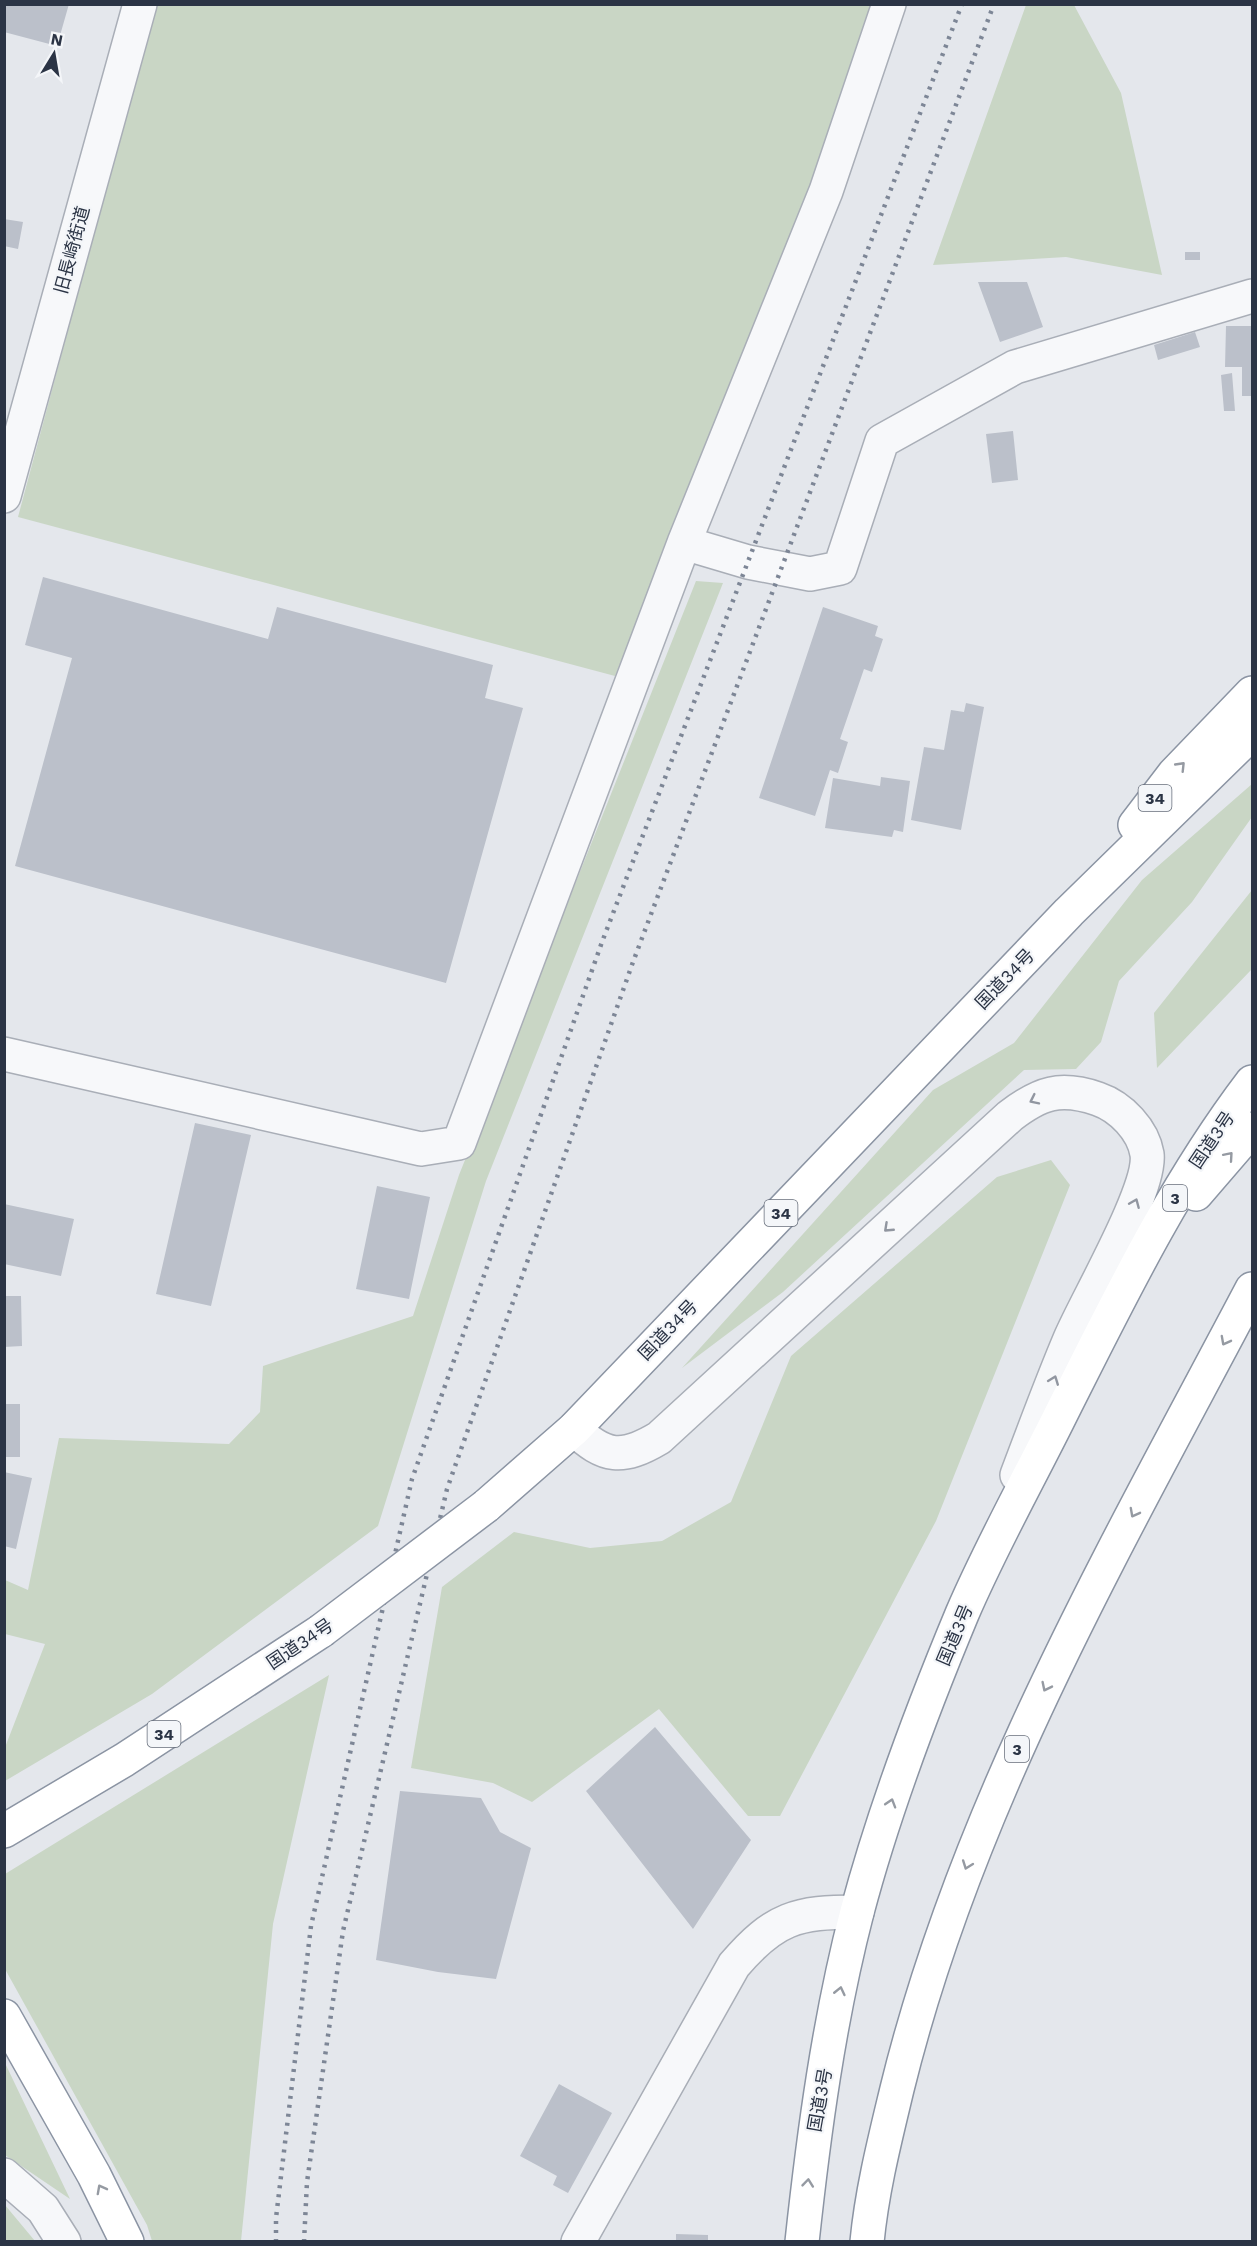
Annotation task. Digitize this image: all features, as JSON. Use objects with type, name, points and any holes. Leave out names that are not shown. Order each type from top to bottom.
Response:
[{"type":"highway","name":"34","points":[[1069,912],[1174,774],[1252,693]]},
{"type":"highway","name":"国道34号","points":[[4,1830],[124,1760],[321,1631],[486,1506],[574,1429],[1069,912],[1252,733]]},
{"type":"highway","name":"国道3号","points":[[802,2241],[814,2126],[836,2007],[857,1912],[897,1782],[964,1611],[1108,1321],[1194,1164],[1252,1082]]},
{"type":"highway","points":[[1108,1321],[1188,1203],[1252,1129]]},
{"type":"highway","name":"3","points":[[867,2241],[884,2142],[906,2053],[937,1949],[973,1849],[1016,1751],[1074,1629],[1252,1289]]},
{"type":"highway","points":[[4,2016],[94,2175],[127,2241]]},
{"type":"street","name":"旧長崎街道","points":[[4,495],[140,4]]},
{"type":"street","points":[[4,1054],[421,1149],[459,1143],[684,543],[826,191],[889,4]]},
{"type":"street","points":[[684,543],[748,562],[810,574],[840,568],[882,441],[1015,367],[1252,296]]},
{"type":"street","points":[[574,1429],[592,1446],[614,1455],[638,1450],[659,1438],[1030,1100],[1054,1091],[1100,1099],[1122,1113],[1140,1132],[1148,1156],[1144,1180],[1135,1204],[1070,1337],[964,1611]]},
{"type":"street","points":[[578,2241],[734,1965],[755,1940],[782,1922],[816,1912],[857,1912]]},
{"type":"street","points":[[4,2175],[43,2209],[64,2241]]},
{"type":"green space","points":[[155,5],[875,5],[805,208],[615,676],[18,517]]},
{"type":"green space","points":[[1026,5],[1074,5],[1121,93],[1162,275],[1066,257],[933,265]]},
{"type":"green space","points":[[696,581],[723,583],[486,1181],[378,1526],[152,1694],[5,1781],[4,1750],[45,1644],[5,1634],[5,1580],[28,1590],[59,1438],[229,1444],[260,1412],[263,1366],[413,1316],[459,1175]]},
{"type":"green space","points":[[1252,784],[1252,817],[1192,902],[1119,981],[1101,1042],[1076,1069],[1024,1070],[783,1292],[682,1368],[933,1090],[1014,1043],[1142,880]]},
{"type":"green space","points":[[1252,890],[1252,969],[1157,1068],[1154,1013]]},
{"type":"green space","points":[[1051,1160],[1070,1185],[936,1521],[780,1816],[748,1816],[659,1709],[532,1802],[493,1783],[411,1768],[442,1587],[514,1532],[590,1548],[662,1541],[731,1502],[791,1356],[997,1177]]},
{"type":"green space","points":[[329,1675],[273,1924],[241,2241],[152,2241],[147,2225],[5,1969],[5,1874]]},
{"type":"green space","points":[[5,2063],[70,2199],[5,2155]]},
{"type":"green space","points":[[5,2205],[35,2241],[5,2241]]},
{"type":"building","points":[[4,4],[69,4],[57,46],[4,32]]},
{"type":"building","points":[[4,219],[23,222],[18,249],[4,246]]},
{"type":"building","points":[[1185,252],[1200,252],[1200,260],[1185,260]]},
{"type":"building","points":[[978,282],[1027,282],[1043,327],[1000,342]]},
{"type":"building","points":[[1226,326],[1252,326],[1252,396],[1242,396],[1242,367],[1225,367]]},
{"type":"building","points":[[1195,332],[1200,347],[1158,360],[1154,345]]},
{"type":"building","points":[[1232,373],[1235,411],[1224,411],[1221,375]]},
{"type":"building","points":[[1013,431],[1018,480],[992,483],[986,434]]},
{"type":"building","points":[[43,577],[268,639],[277,607],[493,665],[485,698],[523,708],[446,983],[15,866],[72,658],[25,645]]},
{"type":"building","points":[[823,607],[878,626],[875,636],[883,639],[872,672],[864,669],[840,739],[848,742],[838,773],[830,770],[815,816],[759,798]]},
{"type":"building","points":[[966,703],[984,707],[961,830],[911,820],[924,747],[944,750],[951,710],[964,712]]},
{"type":"building","points":[[881,777],[910,781],[903,832],[894,830],[892,837],[825,828],[833,778],[880,786]]},
{"type":"building","points":[[195,1123],[251,1135],[211,1306],[156,1294]]},
{"type":"building","points":[[377,1186],[430,1197],[409,1299],[356,1289]]},
{"type":"building","points":[[4,1204],[74,1219],[61,1276],[4,1264]]},
{"type":"building","points":[[4,1296],[21,1296],[22,1346],[4,1347]]},
{"type":"building","points":[[4,1404],[20,1404],[20,1457],[4,1457]]},
{"type":"building","points":[[4,1472],[32,1478],[16,1549],[4,1546]]},
{"type":"building","points":[[655,1727],[751,1840],[693,1929],[586,1791]]},
{"type":"building","points":[[400,1791],[481,1798],[500,1832],[531,1848],[496,1979],[438,1972],[376,1960]]},
{"type":"building","points":[[559,2084],[612,2113],[568,2193],[553,2185],[557,2176],[520,2156]]},
{"type":"building","points":[[676,2234],[708,2235],[708,2242],[676,2242]]},
{"type":"railway","points":[[276,2242],[276,2218],[311,1926],[412,1479],[602,942],[962,4]]},
{"type":"railway","points":[[304,2242],[307,2182],[343,1931],[447,1489],[633,962],[994,4]]}]
